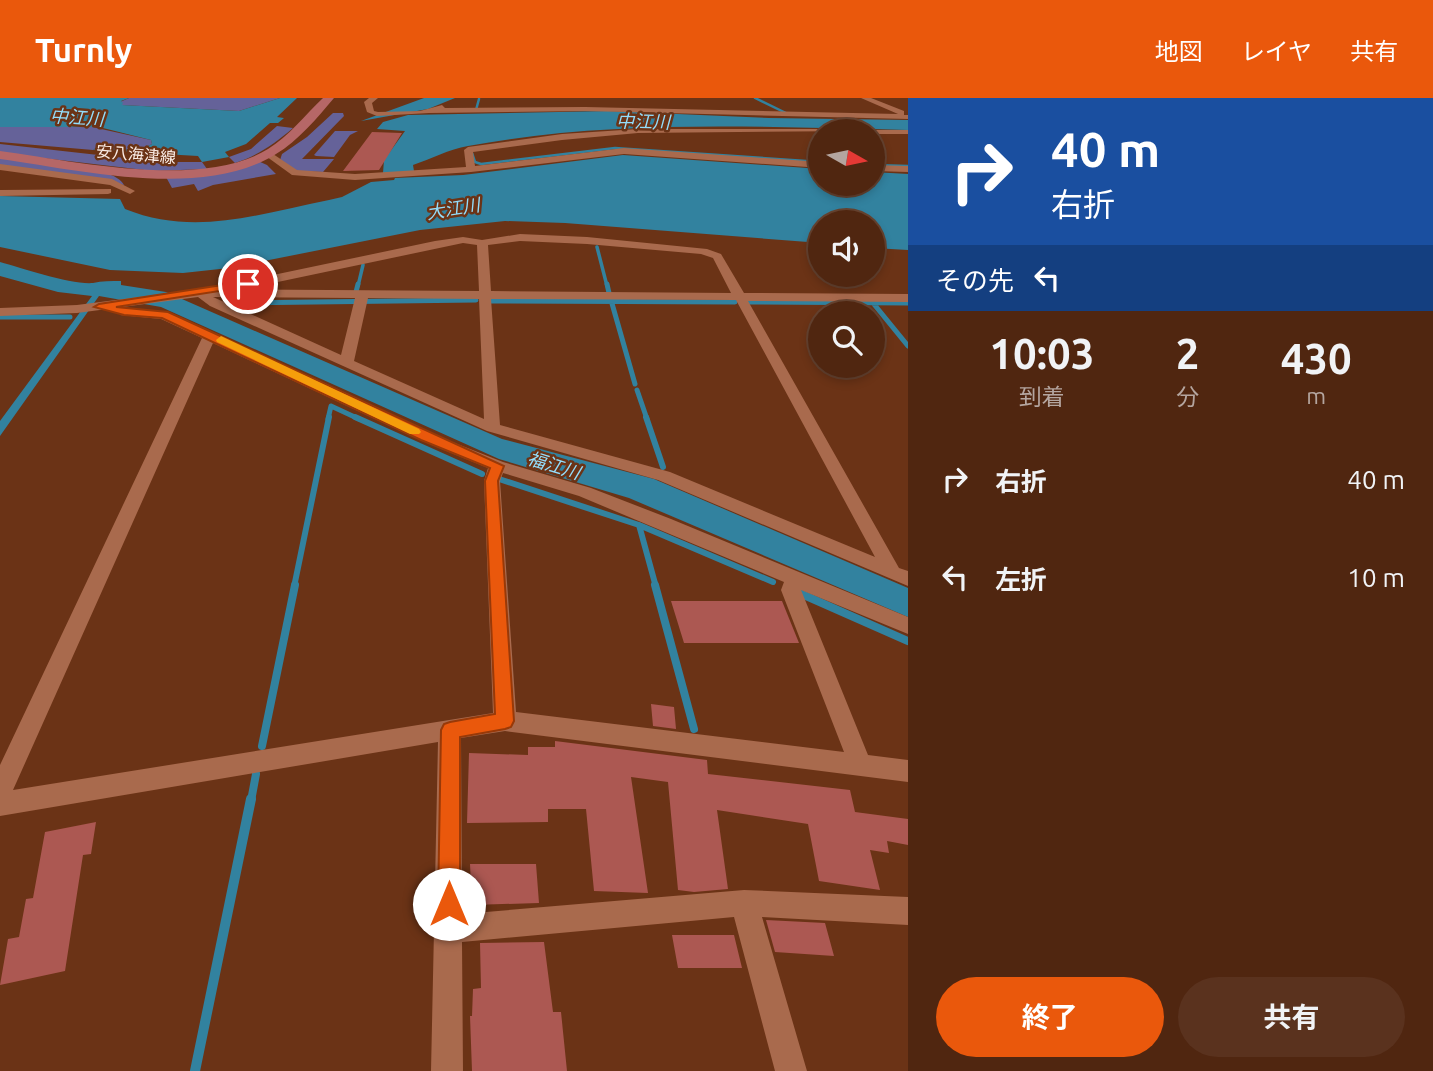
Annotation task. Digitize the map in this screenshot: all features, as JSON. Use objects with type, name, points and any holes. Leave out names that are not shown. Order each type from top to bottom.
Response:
[{"type":"main road","name":"安八海津線","points":[[0,155],[174,174],[231,167],[267,154],[329,98]]},
{"type":"street","points":[[374,98],[368,102],[371,112],[393,115],[431,111],[457,102]]},
{"type":"street","points":[[865,98],[908,117]]},
{"type":"street","points":[[594,99],[607,100]]},
{"type":"street","points":[[671,101],[690,112]]},
{"type":"street","points":[[431,111],[690,112],[908,117]]},
{"type":"street","points":[[471,169],[468,150],[562,137],[691,129],[808,130]]},
{"type":"street","points":[[886,132],[908,132]]},
{"type":"street","points":[[267,154],[295,173],[343,177],[471,169],[624,151],[808,164]]},
{"type":"street","points":[[94,166],[125,177],[130,191]]},
{"type":"street","points":[[0,167],[112,182],[130,191]]},
{"type":"street","points":[[886,168],[908,169]]},
{"type":"street","points":[[0,193],[130,191]]},
{"type":"street","points":[[0,312],[78,309],[195,294],[463,240],[482,243],[496,239],[533,238],[703,251],[717,256],[901,576]]},
{"type":"street","points":[[482,243],[492,428]]},
{"type":"street","points":[[195,294],[361,298],[908,298]]},
{"type":"street","points":[[195,294],[492,428],[664,476],[901,576]]},
{"type":"street","points":[[347,362],[361,298]]},
{"type":"street","points":[[97,307],[164,315],[211,334],[426,437],[497,466],[585,492],[908,626]]},
{"type":"street","points":[[0,791],[211,334]]},
{"type":"street","points":[[497,466],[492,481],[505,721]]},
{"type":"street","points":[[795,579],[790,590],[860,764]]},
{"type":"street","points":[[0,804],[505,721],[908,771]]},
{"type":"street","points":[[447,1071],[450,730]]},
{"type":"street","points":[[449,929],[744,903],[908,911]]},
{"type":"street","points":[[744,903],[791,1071]]},
{"type":"shaded area","points":[[129,98],[280,98],[239,111],[121,105],[120,102]]},
{"type":"shaded area","points":[[333,113],[343,113],[344,116],[302,159],[334,159],[323,172],[297,171],[280,160],[282,154],[307,137]]},
{"type":"shaded area","points":[[83,125],[151,140],[152,144],[140,150],[93,150],[0,142],[0,127]]},
{"type":"shaded area","points":[[277,126],[293,128],[252,156],[235,163],[229,157],[251,149]]},
{"type":"shaded area","points":[[335,131],[358,131],[350,135],[334,157],[314,155]]},
{"type":"shaded area","points":[[0,144],[161,162],[202,162],[207,169],[153,171],[0,153]]},
{"type":"shaded area","points":[[0,157],[87,168],[104,172],[124,185],[0,166]]},
{"type":"shaded area","points":[[258,161],[276,174],[213,185],[198,191],[194,184],[172,188],[166,177]]},
{"type":"water","name":"中江川","points":[[0,98],[129,98],[121,101],[122,105],[239,111],[280,98],[297,98],[277,117],[284,118],[278,123],[270,123],[246,144],[225,152],[229,157],[202,162],[198,156],[93,150],[140,150],[152,144],[151,140],[99,127],[0,127]]},
{"type":"water","points":[[424,98],[455,98],[428,109],[361,121]]},
{"type":"water","name":"中江川","points":[[608,111],[838,119],[808,119],[808,127],[632,128],[523,137],[461,147],[413,165],[414,171],[383,173],[384,160],[405,131],[377,129],[383,122],[408,115]]},
{"type":"water","points":[[886,120],[908,120],[908,130],[886,129]]},
{"type":"water","name":"大江川","points":[[623,155],[808,168],[808,196],[886,196],[886,173],[908,174],[908,250],[885,249],[885,210],[808,210],[808,242],[565,223],[505,221],[420,230],[229,268],[183,273],[110,270],[0,247],[0,196],[120,199],[125,209],[151,217],[202,222],[252,216],[342,197],[371,182],[395,178],[463,175]]},
{"type":"water","name":"福江川","points":[[0,262],[47,276],[84,283],[121,281],[121,285],[166,292],[502,439],[654,479],[908,588],[908,617],[629,498],[499,459],[161,307],[99,296],[0,436],[0,421],[92,296],[58,292],[0,276]]},
{"type":"building","points":[[372,132],[402,133],[379,170],[343,171]]},
{"type":"building","points":[[671,601],[782,601],[799,643],[684,643]]},
{"type":"building","points":[[651,704],[674,707],[676,729],[653,726]]},
{"type":"building","points":[[555,741],[707,760],[708,774],[850,790],[855,812],[908,819],[908,845],[887,841],[889,853],[870,850],[880,890],[819,881],[808,824],[717,810],[728,889],[694,892],[678,890],[668,782],[631,777],[648,893],[594,891],[586,809],[548,809],[548,822],[467,823],[469,753],[528,755],[528,747],[555,747]]},
{"type":"building","points":[[96,822],[91,854],[83,855],[65,971],[0,985],[8,939],[19,937],[26,899],[33,898],[45,832]]},
{"type":"building","points":[[470,864],[536,864],[539,903],[472,905]]},
{"type":"building","points":[[766,920],[825,923],[834,956],[775,952]]},
{"type":"building","points":[[672,935],[734,935],[742,968],[678,968]]},
{"type":"building","points":[[544,942],[553,1012],[561,1012],[567,1071],[472,1071],[470,1016],[473,989],[481,988],[480,943]]},
{"type":"waterway","points":[[755,98],[788,114]]},
{"type":"waterway","points":[[476,110],[479,99]]},
{"type":"waterway","points":[[472,153],[475,162],[481,164],[615,148],[808,161]]},
{"type":"waterway","points":[[886,165],[908,166]]},
{"type":"waterway","points":[[597,247],[607,286]]},
{"type":"waterway","points":[[358,286],[363,265]]},
{"type":"waterway","points":[[356,292],[358,284]]},
{"type":"waterway","points":[[607,284],[609,293]]},
{"type":"waterway","points":[[238,303],[476,300]]},
{"type":"waterway","points":[[491,301],[611,301]]},
{"type":"waterway","points":[[611,301],[735,302]]},
{"type":"waterway","points":[[611,301],[635,384]]},
{"type":"waterway","points":[[748,302],[908,303]]},
{"type":"waterway","points":[[0,317],[70,317]]},
{"type":"waterway","points":[[885,318],[908,346]]},
{"type":"waterway","points":[[637,390],[647,419]]},
{"type":"waterway","points":[[328,419],[331,406],[359,419]]},
{"type":"waterway","points":[[294,587],[329,417]]},
{"type":"waterway","points":[[355,417],[482,474]]},
{"type":"waterway","points":[[646,417],[663,467]]},
{"type":"waterway","points":[[499,479],[639,525]]},
{"type":"waterway","points":[[639,525],[773,582]]},
{"type":"waterway","points":[[639,525],[656,587]]},
{"type":"waterway","points":[[262,746],[295,585]]},
{"type":"waterway","points":[[655,585],[694,729]]},
{"type":"waterway","points":[[797,592],[908,641]]},
{"type":"waterway","points":[[251,801],[256,774]]},
{"type":"waterway","points":[[195,1071],[251,799]]},
{"type":"slow traffic","points":[[221,340],[414,432]]},
{"type":"route","points":[[248,284],[99,307],[164,315],[211,334],[426,437],[497,466],[492,481],[505,721],[450,730],[449,904]]}]
